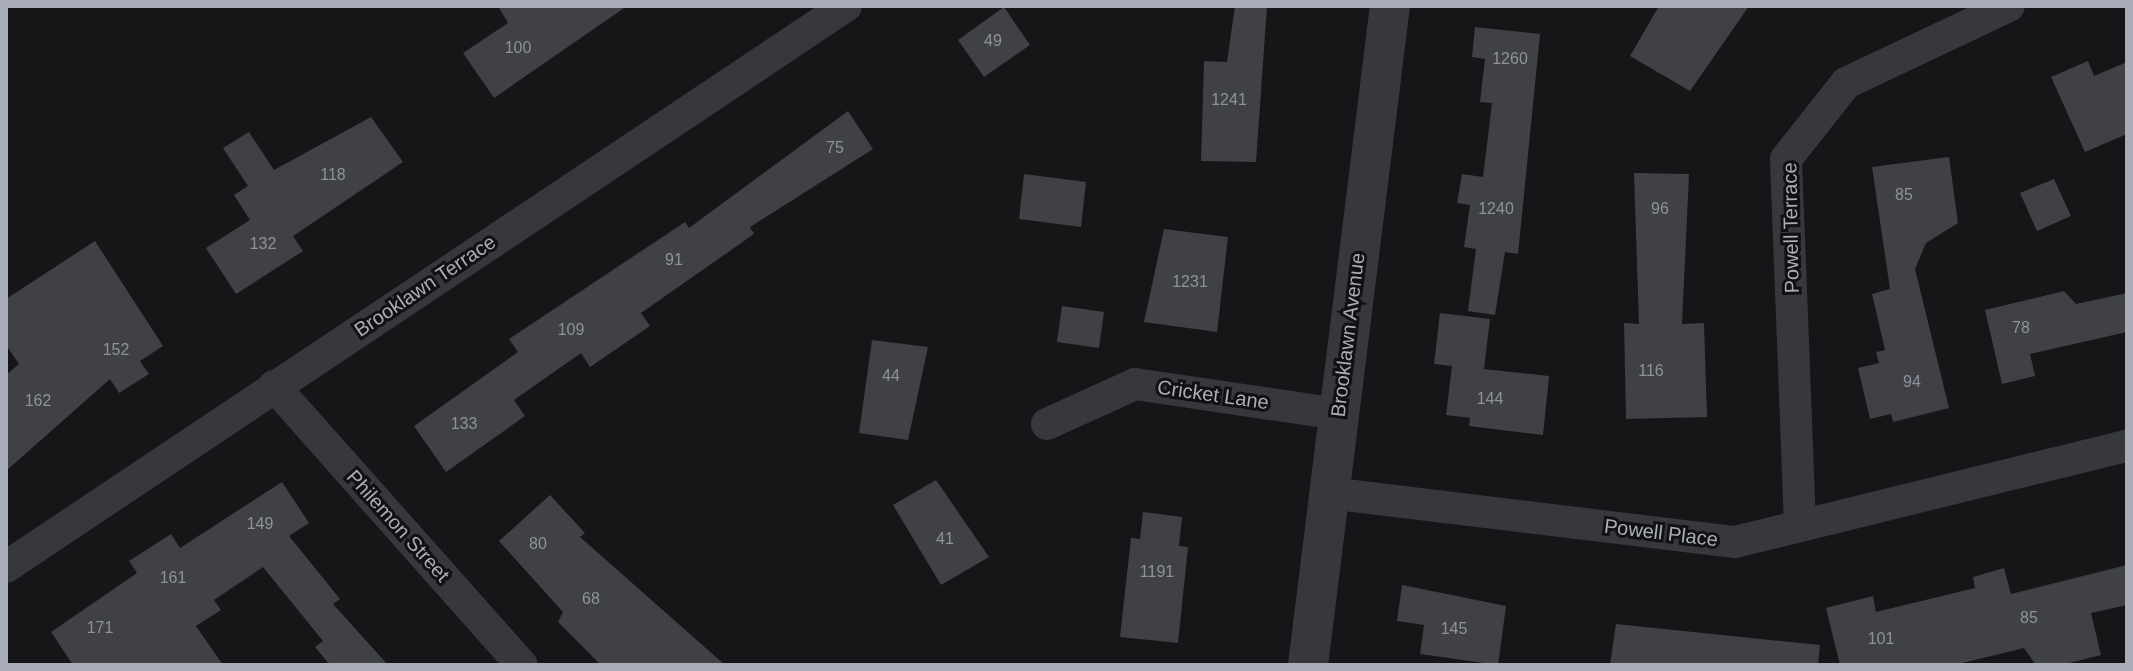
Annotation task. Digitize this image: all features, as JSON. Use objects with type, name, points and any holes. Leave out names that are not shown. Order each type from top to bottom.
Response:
[{"type":"street","name":"Brooklawn Terrace","points":[[6,567],[846,6]]},
{"type":"street","name":"Brooklawn Avenue","points":[[1308,665],[1390,6]]},
{"type":"street","name":"Powell Terrace","points":[[1800,525],[1786,159],[1846,83],[2009,6]]},
{"type":"street","name":"Cricket Lane","points":[[1047,424],[1135,384],[1338,414]]},
{"type":"street","name":"Philemon Street","points":[[274,386],[522,665]]},
{"type":"street","name":"Powell Place","points":[[1329,493],[1735,542],[2127,446]]},
{"type":"building","points":[[498,6],[627,6],[494,98],[463,53],[508,23]]},
{"type":"building","points":[[1235,6],[1267,6],[1256,162],[1201,161],[1204,61],[1227,62]]},
{"type":"building","points":[[1659,6],[1749,6],[1690,91],[1630,56]]},
{"type":"building","points":[[1004,7],[1030,45],[984,77],[958,40]]},
{"type":"building","points":[[1475,27],[1540,34],[1518,254],[1505,252],[1495,315],[1468,311],[1476,249],[1464,247],[1470,205],[1457,203],[1462,174],[1483,177],[1492,103],[1480,102],[1485,59],[1472,57]]},
{"type":"building","points":[[2088,61],[2094,76],[2127,62],[2127,134],[2085,152],[2051,77]]},
{"type":"building","points":[[848,111],[873,149],[750,227],[754,234],[641,313],[650,326],[590,367],[581,353],[514,400],[525,416],[446,472],[414,426],[518,352],[509,339],[685,222],[689,228]]},
{"type":"building","points":[[371,117],[403,162],[293,236],[303,251],[236,294],[206,248],[250,220],[234,195],[248,186],[223,148],[249,132],[274,170]]},
{"type":"building","points":[[1949,157],[1958,223],[1926,243],[1915,269],[1949,408],[1893,422],[1891,414],[1870,419],[1858,368],[1879,363],[1876,352],[1885,350],[1872,294],[1890,289],[1872,167]]},
{"type":"building","points":[[1634,173],[1689,174],[1682,324],[1704,323],[1707,417],[1626,419],[1624,323],[1639,324]]},
{"type":"building","points":[[1024,174],[1086,182],[1081,227],[1019,219]]},
{"type":"building","points":[[2054,179],[2071,216],[2037,231],[2020,193]]},
{"type":"building","points":[[1164,229],[1228,237],[1217,332],[1144,322]]},
{"type":"building","points":[[95,241],[163,346],[140,361],[149,374],[119,393],[110,379],[6,471],[6,375],[19,364],[6,345],[6,299]]},
{"type":"building","points":[[2064,291],[2076,304],[2127,293],[2127,332],[2030,354],[2035,376],[2002,384],[1985,310]]},
{"type":"building","points":[[1062,306],[1104,312],[1099,348],[1057,342]]},
{"type":"building","points":[[1440,313],[1490,319],[1484,369],[1549,376],[1543,435],[1469,426],[1470,418],[1446,415],[1452,366],[1434,364]]},
{"type":"building","points":[[872,340],[928,347],[908,440],[859,433]]},
{"type":"building","points":[[936,480],[989,557],[941,585],[893,505]]},
{"type":"building","points":[[282,482],[309,523],[289,536],[340,599],[333,604],[388,665],[330,665],[315,647],[323,641],[263,567],[214,600],[221,610],[196,626],[223,665],[73,665],[51,632],[137,573],[129,561],[171,534],[180,548]]},
{"type":"building","points":[[550,495],[585,533],[580,537],[725,665],[601,665],[558,622],[563,612],[499,541]]},
{"type":"building","points":[[1143,512],[1182,517],[1179,546],[1188,547],[1178,643],[1120,637],[1131,538],[1140,539]]},
{"type":"building","points":[[2127,565],[2127,605],[2091,613],[2101,655],[2061,665],[2036,665],[2024,648],[1954,665],[1840,665],[1826,608],[1873,596],[1876,612],[1975,588],[1973,577],[2004,568],[2011,594]]},
{"type":"building","points":[[1402,585],[1506,606],[1498,665],[1420,654],[1424,625],[1397,621]]},
{"type":"building","points":[[1616,624],[1820,645],[1818,665],[1610,665]]}]
